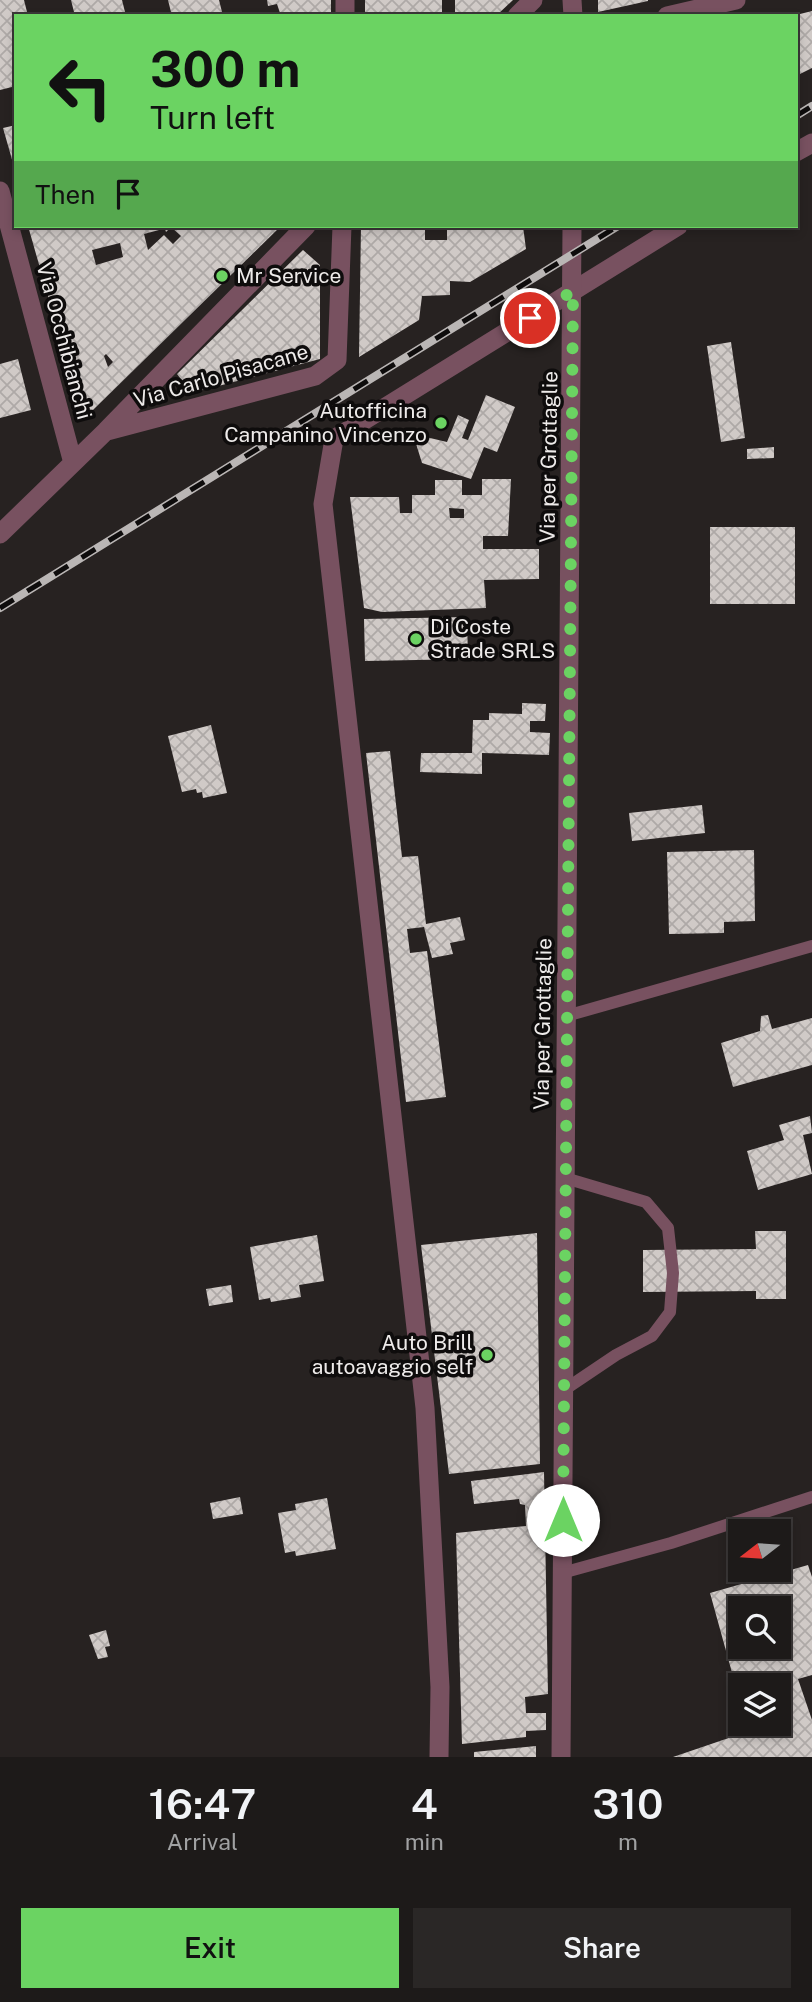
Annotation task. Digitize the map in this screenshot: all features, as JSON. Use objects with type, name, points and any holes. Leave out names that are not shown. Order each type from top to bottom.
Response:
[{"type":"street","points":[[519,14],[533,0]]},
{"type":"street","points":[[675,14],[732,0]]},
{"type":"street","name":"Via Occhibianchi","points":[[0,192],[73,463]]},
{"type":"street","points":[[0,534],[106,431],[304,228]]},
{"type":"street","name":"Via Carlo Pisacane","points":[[106,431],[315,376],[337,360],[342,228]]},
{"type":"street","name":"Via per Grottaglie","points":[[561,1757],[572,228]]},
{"type":"street","points":[[439,1757],[440,1686],[425,1408],[323,504],[334,439],[675,228]]},
{"type":"lane","points":[[566,1016],[812,946]]},
{"type":"lane","points":[[564,1390],[616,1355],[652,1336],[670,1312],[673,1273],[668,1228],[646,1202],[565,1178]]},
{"type":"lane","points":[[562,1573],[671,1543],[812,1497]]},
{"type":"building","points":[[0,0],[24,0],[28,14],[14,14],[14,86],[0,90]]},
{"type":"building","points":[[71,0],[122,0],[126,14],[74,14]]},
{"type":"building","points":[[168,0],[219,0],[222,14],[172,14]]},
{"type":"building","points":[[267,0],[331,0],[331,14],[280,14],[277,4],[268,6]]},
{"type":"building","points":[[365,0],[442,0],[442,14],[365,14]]},
{"type":"building","points":[[455,0],[513,0],[498,14],[455,14]]},
{"type":"building","points":[[598,0],[648,0],[648,1],[598,12]]},
{"type":"building","points":[[812,11],[812,68],[798,75],[798,14]]},
{"type":"building","points":[[14,125],[14,166],[3,128]]},
{"type":"building","points":[[29,228],[157,228],[159,230],[144,234],[148,250],[164,235],[173,244],[181,236],[172,228],[279,228],[93,410],[80,408]],"holes":[[[120,243],[123,257],[96,265],[92,250]],[[106,354],[113,362],[108,367],[104,356]]]},
{"type":"building","points":[[361,228],[425,228],[425,240],[447,240],[447,228],[523,228],[526,249],[470,282],[450,281],[450,295],[422,296],[419,320],[359,357]]},
{"type":"building","points":[[303,250],[320,265],[320,359],[192,393],[177,374]]},
{"type":"building","points":[[731,342],[745,438],[721,442],[707,346]]},
{"type":"building","points":[[18,359],[31,410],[0,418],[0,364]]},
{"type":"building","points":[[486,395],[515,407],[497,452],[484,447],[471,479],[422,463],[413,434],[447,442],[458,415],[469,420],[462,438],[468,440]]},
{"type":"building","points":[[774,447],[774,458],[747,459],[747,449]]},
{"type":"building","points":[[482,479],[511,479],[508,536],[483,536],[483,549],[539,549],[539,579],[484,580],[486,608],[382,612],[364,608],[350,497],[399,497],[400,513],[412,513],[412,495],[435,495],[435,480],[462,480],[462,495],[482,495]],"holes":[[[449,508],[464,509],[464,518],[450,518]]]},
{"type":"building","points":[[710,527],[795,527],[795,604],[710,604]]},
{"type":"building","name":"Di Coste Strade SRLS","points":[[467,617],[468,659],[365,661],[364,619]]},
{"type":"building","points":[[522,703],[546,704],[545,721],[530,721],[530,732],[550,733],[549,755],[482,753],[482,774],[420,772],[421,753],[472,753],[473,720],[489,720],[489,713],[522,714]]},
{"type":"building","points":[[211,725],[227,793],[203,798],[202,792],[197,793],[196,789],[182,792],[168,736]]},
{"type":"building","points":[[390,751],[402,857],[418,856],[426,924],[460,917],[465,940],[450,943],[453,954],[432,958],[424,927],[407,929],[410,953],[427,951],[446,1097],[406,1102],[366,753]]},
{"type":"building","points":[[702,805],[705,833],[632,841],[629,813]]},
{"type":"building","points":[[754,850],[755,921],[724,922],[724,933],[669,934],[667,852]]},
{"type":"building","points":[[768,1015],[772,1029],[812,1018],[812,1065],[733,1087],[721,1043],[760,1031],[761,1016]]},
{"type":"building","points":[[810,1116],[812,1133],[803,1135],[812,1174],[758,1190],[747,1151],[784,1140],[779,1125]]},
{"type":"building","points":[[755,1231],[786,1231],[786,1299],[756,1299],[756,1291],[643,1292],[643,1250],[756,1249]]},
{"type":"building","name":"Auto Brill autoavaggio self","points":[[537,1233],[540,1464],[449,1474],[421,1245]]},
{"type":"building","points":[[317,1235],[324,1281],[299,1285],[301,1297],[271,1302],[270,1298],[259,1300],[250,1247]]},
{"type":"building","points":[[231,1285],[233,1302],[209,1306],[206,1289]]},
{"type":"building","points":[[544,1472],[548,1694],[525,1697],[526,1713],[546,1713],[546,1730],[526,1731],[526,1737],[462,1744],[456,1533],[526,1526],[525,1505],[520,1504],[519,1499],[474,1504],[471,1481]]},
{"type":"building","points":[[240,1497],[243,1514],[213,1519],[210,1503]]},
{"type":"building","points":[[327,1498],[336,1549],[296,1556],[295,1551],[285,1553],[278,1513],[296,1510],[295,1504]]},
{"type":"building","points":[[808,1565],[812,1577],[812,1675],[798,1679],[812,1720],[812,1757],[673,1757],[735,1736],[791,1736],[791,1673],[732,1673],[728,1659],[791,1659],[791,1596],[728,1596],[728,1658],[710,1593],[748,1582],[791,1582],[791,1570]]},
{"type":"building","points":[[106,1630],[110,1646],[105,1647],[108,1657],[98,1659],[89,1635]]},
{"type":"building","points":[[536,1746],[536,1757],[474,1757],[474,1752]]},
{"type":"railway","points":[[798,115],[812,106]]},
{"type":"railway","points":[[0,608],[615,228]]},
{"type":"place","name":"Mr Service","points":[[222,276]]},
{"type":"place","name":"Autofficina Campanino Vincenzo","points":[[441,423]]},
{"type":"place","name":"Di Coste Strade SRLS","points":[[416,639]]},
{"type":"place","name":"Auto Brill autoavaggio self","points":[[487,1355]]},
{"type":"route","points":[[530,318],[573,291],[563,1520]]}]
